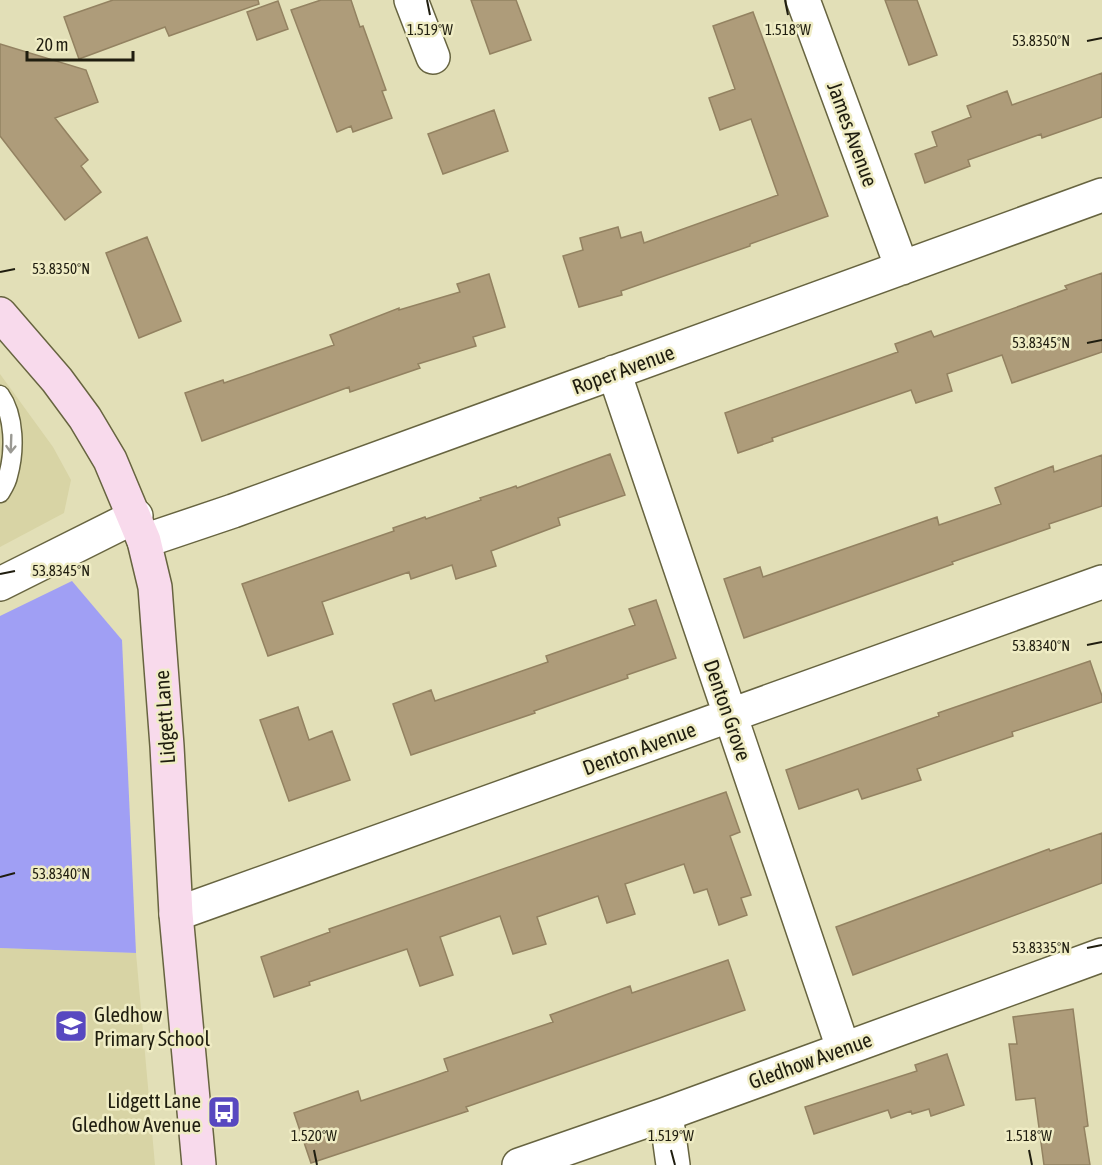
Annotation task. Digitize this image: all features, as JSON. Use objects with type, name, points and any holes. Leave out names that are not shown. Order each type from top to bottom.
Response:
[{"type":"street","points":[[411,0],[433,57]]},
{"type":"street","name":"James Avenue","points":[[803,0],[902,268]]},
{"type":"street","name":"Roper Avenue","points":[[0,584],[140,529],[233,511],[1102,195]]},
{"type":"street","name":"Lidgett Lane","points":[[2,319],[57,380],[85,418],[110,460],[140,529],[154,587],[176,914],[199,1165]]},
{"type":"street","name":"Denton Grove","points":[[614,372],[843,1048]]},
{"type":"street","name":"Denton Avenue","points":[[176,914],[1102,582]]},
{"type":"street","name":"Gledhow Avenue","points":[[519,1165],[666,1114],[1102,955]]},
{"type":"street","points":[[666,1114],[673,1165]]},
{"type":"lane","points":[[0,395],[5,403],[13,439],[8,476],[0,493]]},
{"type":"shaded area","points":[[0,374],[53,447],[71,480],[64,513],[0,547]]},
{"type":"shaded area","points":[[72,581],[122,640],[136,953],[0,948],[0,616]]},
{"type":"shaded area","name":"Gledhow Primary School","points":[[0,948],[136,953],[155,1165],[0,1165]]},
{"type":"building","points":[[113,0],[258,0],[259,4],[169,36],[165,27],[79,59],[64,17]]},
{"type":"building","points":[[321,0],[351,0],[386,90],[382,91],[392,118],[353,132],[351,126],[337,132],[291,10]]},
{"type":"building","points":[[471,0],[516,0],[531,40],[490,54]]},
{"type":"building","points":[[885,0],[917,0],[937,55],[909,65]]},
{"type":"building","points":[[278,1],[288,29],[257,40],[247,12]]},
{"type":"building","points":[[753,12],[828,216],[621,291],[622,295],[579,307],[563,256],[583,250],[580,238],[618,227],[621,238],[641,232],[644,243],[778,195],[751,119],[720,130],[709,98],[735,89],[713,26]]},
{"type":"building","points":[[0,44],[86,70],[98,102],[55,118],[88,160],[81,166],[101,192],[65,220],[0,136]]},
{"type":"building","points":[[1102,73],[1102,117],[1042,138],[1041,134],[968,160],[970,166],[925,183],[915,154],[937,146],[932,132],[971,117],[967,106],[1007,91],[1012,105]]},
{"type":"building","points":[[494,110],[508,151],[443,174],[428,134]]},
{"type":"building","points":[[147,237],[181,321],[139,338],[106,253]]},
{"type":"building","points":[[1102,273],[1102,352],[1012,383],[1002,355],[947,374],[952,391],[916,403],[911,390],[772,438],[773,441],[738,453],[725,413],[898,352],[895,344],[931,331],[934,337],[1067,289],[1065,286]]},
{"type":"building","points":[[489,274],[505,327],[473,337],[476,346],[418,364],[420,368],[350,392],[349,387],[202,441],[185,393],[223,380],[224,383],[334,345],[330,335],[399,308],[399,310],[460,292],[457,284]]},
{"type":"building","points":[[610,454],[625,495],[558,518],[560,525],[491,551],[496,566],[456,579],[452,565],[411,579],[409,572],[322,602],[333,634],[268,656],[242,584],[394,531],[393,528],[425,517],[426,519],[516,486],[517,488]]},
{"type":"building","points":[[1102,455],[1102,506],[1049,524],[1050,528],[952,562],[953,564],[744,638],[724,579],[760,567],[763,577],[937,517],[939,525],[1001,504],[995,488],[1053,466],[1054,472]]},
{"type":"building","points":[[656,600],[676,658],[627,675],[628,678],[534,711],[535,713],[411,755],[393,704],[431,690],[435,701],[548,662],[546,656],[635,625],[629,609]]},
{"type":"building","points":[[1090,661],[1102,702],[1012,732],[1013,736],[917,769],[921,780],[862,799],[858,789],[799,809],[786,770],[939,716],[938,713]]},
{"type":"building","points":[[298,707],[309,740],[332,731],[350,780],[289,801],[260,720]]},
{"type":"building","points":[[726,792],[740,832],[730,836],[751,895],[741,898],[747,915],[719,925],[707,889],[694,893],[684,864],[625,884],[635,914],[607,923],[598,896],[537,917],[546,944],[513,954],[500,916],[440,937],[453,975],[420,986],[407,949],[309,982],[310,985],[274,997],[261,957],[330,932],[329,929]]},
{"type":"building","points":[[1102,833],[1102,883],[853,975],[836,927],[1049,849],[1050,851]]},
{"type":"building","points":[[728,960],[745,1010],[466,1107],[468,1111],[311,1163],[294,1113],[358,1091],[361,1101],[423,1080],[448,1071],[444,1059],[553,1022],[550,1015],[630,986],[632,993]]},
{"type":"building","points":[[1073,1009],[1088,1126],[1084,1127],[1090,1165],[1044,1165],[1035,1098],[1016,1100],[1009,1044],[1017,1044],[1013,1017]]},
{"type":"building","points":[[947,1054],[964,1105],[931,1116],[929,1109],[912,1114],[911,1111],[891,1118],[888,1110],[814,1134],[805,1107],[917,1071],[915,1065]]},
{"type":"place","name":"Gledhow Primary School","points":[[71,1026]]},
{"type":"place","name":"Lidgett Lane Gledhow Avenue","points":[[224,1112]]}]
